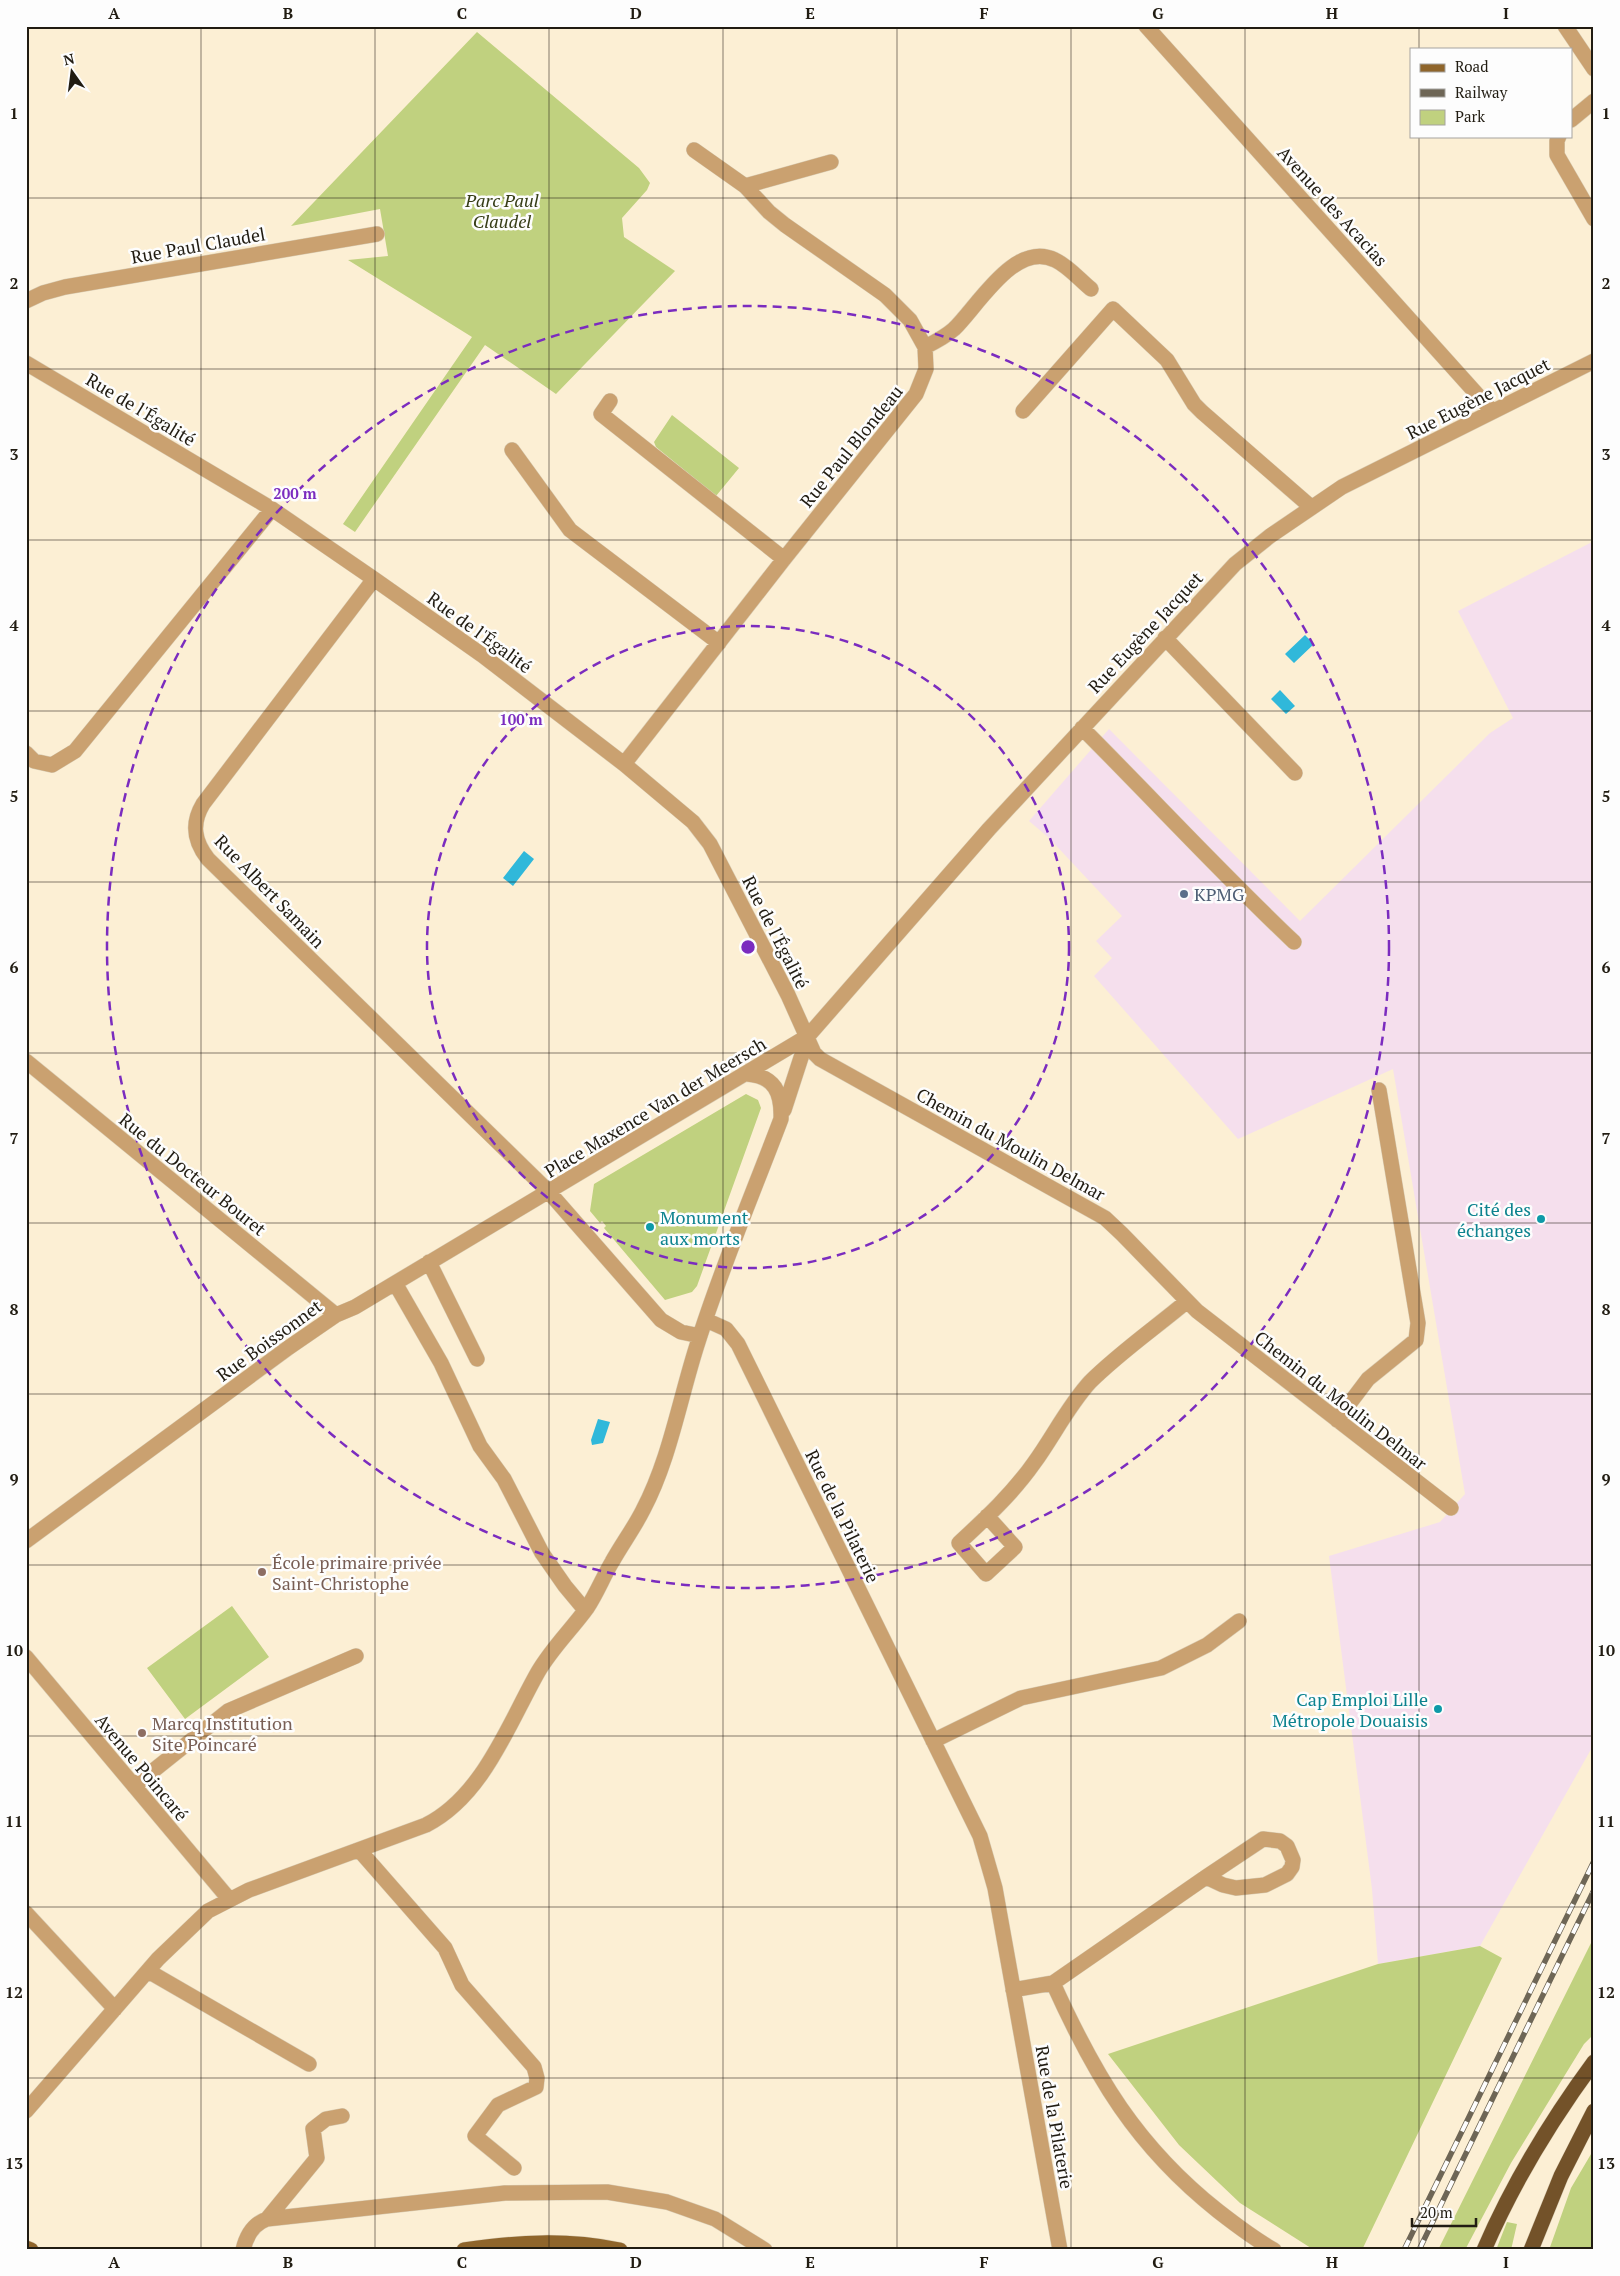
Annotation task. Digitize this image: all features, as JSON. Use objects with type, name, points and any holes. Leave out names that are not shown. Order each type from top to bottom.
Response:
[{"type":"highway","points":[[1484,2250],[1510,2196],[1549,2130],[1594,2062]]},
{"type":"highway","points":[[1531,2250],[1561,2176],[1594,2111]]},
{"type":"main road","points":[[464,2250],[515,2243],[552,2241],[620,2250]]},
{"type":"main road","points":[[26,2248],[31,2250]]},
{"type":"street","name":"Avenue des Acacias","points":[[1146,26],[1492,411]]},
{"type":"street","points":[[1565,26],[1594,69]]},
{"type":"street","points":[[1572,119],[1594,101]]},
{"type":"street","points":[[1558,138],[1557,155],[1594,219]]},
{"type":"street","name":"Rue Paul Blondeau","points":[[624,764],[916,394],[926,369],[925,347],[919,333],[898,307],[885,295],[769,212],[745,186],[694,150]]},
{"type":"street","points":[[745,186],[831,162]]},
{"type":"street","name":"Rue Paul Claudel","points":[[26,301],[43,293],[65,287],[377,234]]},
{"type":"street","points":[[925,347],[946,336],[1001,276],[1020,260],[1037,256],[1055,260],[1091,289]]},
{"type":"street","points":[[1023,411],[1113,309],[1167,360],[1198,408],[1311,507]]},
{"type":"street","name":"Rue Eugène Jacquet","points":[[808,1036],[989,829],[1235,564],[1311,507],[1342,487],[1594,361]]},
{"type":"street","name":"Rue de l'Égalité","points":[[26,363],[272,509],[374,578],[482,655],[624,764],[693,822],[710,844],[808,1036]]},
{"type":"street","points":[[610,401],[601,414],[784,559]]},
{"type":"street","points":[[512,450],[570,530],[719,643]]},
{"type":"street","points":[[26,753],[34,761],[43,765],[52,765],[75,751],[272,509]]},
{"type":"street","name":"Rue Albert Samain","points":[[374,578],[203,804],[195,821],[197,841],[208,859],[548,1191]]},
{"type":"street","points":[[1165,638],[1296,773]]},
{"type":"street","points":[[1082,728],[1150,795],[1244,895],[1294,942]]},
{"type":"street","points":[[26,2111],[148,1971],[202,1917],[229,1900],[439,1819],[459,1803],[479,1779],[555,1646],[585,1610],[650,1497],[700,1336],[781,1119],[808,1036]]},
{"type":"street","name":"Place Maxence Van der Meersch","points":[[700,1336],[681,1332],[661,1320],[548,1191],[808,1036]]},
{"type":"street","name":"Chemin du Moulin Delmar","points":[[808,1036],[814,1053],[820,1059],[1105,1218],[1186,1302],[1451,1508]]},
{"type":"street","name":"Rue du Docteur Bouret","points":[[26,1061],[336,1315]]},
{"type":"street","points":[[746,1074],[766,1078],[774,1086],[782,1104],[781,1119]]},
{"type":"street","points":[[1337,1420],[1368,1379],[1416,1340],[1418,1323],[1379,1090]]},
{"type":"street","name":"Rue Boissonnet","points":[[26,1541],[336,1315],[355,1307],[548,1191]]},
{"type":"street","points":[[429,1262],[477,1359]]},
{"type":"street","points":[[395,1283],[441,1363],[480,1446],[504,1479],[542,1553],[585,1610]]},
{"type":"street","points":[[987,1516],[1026,1474],[1070,1407],[1090,1382],[1186,1302]]},
{"type":"street","name":"Rue de la Pilaterie","points":[[706,1320],[726,1329],[738,1344],[986,1854],[995,1888],[1060,2250]]},
{"type":"street","points":[[933,1742],[1021,1698],[1161,1668],[1207,1645],[1239,1621]]},
{"type":"street","points":[[134,1786],[228,1711],[356,1656]]},
{"type":"street","name":"Avenue Poincaré","points":[[26,1657],[229,1900]]},
{"type":"street","points":[[1013,1990],[1053,1982],[1206,1877],[1263,1839],[1280,1841],[1287,1846],[1293,1860],[1292,1867],[1287,1874],[1265,1885],[1236,1888],[1223,1885],[1206,1877]]},
{"type":"street","points":[[360,1850],[445,1948],[462,1985],[534,2067],[537,2078],[536,2087],[498,2105],[475,2136],[514,2168]]},
{"type":"street","points":[[26,1913],[115,2009]]},
{"type":"street","points":[[148,1971],[309,2064]]},
{"type":"street","name":"Rue de la Pilaterie","points":[[1053,1982],[1086,2052],[1113,2098],[1141,2137],[1179,2179],[1200,2197],[1274,2250]]},
{"type":"street","points":[[267,2219],[317,2158],[313,2130],[326,2119],[342,2116]]},
{"type":"street","points":[[243,2250],[247,2235],[262,2221],[267,2219],[505,2193],[607,2192],[667,2202],[715,2219],[765,2250]]},
{"type":"shaded area","points":[[1594,541],[1594,1744],[1480,1946],[1378,1964],[1372,1889],[1329,1556],[1440,1522],[1465,1494],[1393,1069],[1238,1139],[1094,976],[1112,958],[1096,941],[1122,916],[1049,838],[1029,821],[1109,729],[1300,921],[1490,733],[1513,718],[1458,611]]},
{"type":"green space","name":"Parc Paul Claudel","points":[[477,32],[639,168],[650,183],[647,190],[622,218],[624,237],[675,271],[556,394],[485,345],[355,532],[343,524],[472,337],[348,260],[388,256],[380,209],[291,226]]},
{"type":"green space","points":[[672,415],[739,468],[716,496],[656,447],[654,442]]},
{"type":"green space","points":[[746,1094],[758,1100],[761,1108],[697,1286],[692,1292],[665,1300],[604,1228],[606,1226],[602,1221],[600,1223],[590,1211],[594,1184]]},
{"type":"green space","points":[[232,1606],[269,1657],[185,1719],[147,1668]]},
{"type":"green space","points":[[1594,1937],[1594,2034],[1584,2044],[1511,2163],[1465,2250],[1438,2250]]},
{"type":"green space","points":[[1480,1946],[1502,1958],[1362,2250],[1314,2250],[1240,2203],[1179,2145],[1108,2054],[1378,1964]]},
{"type":"green space","points":[[1594,2149],[1594,2250],[1549,2250],[1571,2188]]},
{"type":"green space","points":[[1507,2222],[1517,2224],[1511,2250],[1496,2250]]},
{"type":"water","points":[[1305,635],[1314,644],[1294,663],[1285,654]]},
{"type":"water","points":[[1280,690],[1295,706],[1286,714],[1271,699]]},
{"type":"water","points":[[524,851],[534,859],[513,886],[503,878]]},
{"type":"water","points":[[598,1419],[610,1422],[603,1443],[592,1445],[591,1440]]},
{"type":"railway","points":[[1404,2250],[1594,1861]]},
{"type":"railway","points":[[1419,2250],[1594,1890]]},
{"type":"place","name":"KPMG","points":[[1184,894]]},
{"type":"place","name":"Cité des échanges","points":[[1541,1219]]},
{"type":"place","name":"Monument aux morts","points":[[650,1227]]},
{"type":"place","name":"École primaire privée Saint-Christophe","points":[[262,1572]]},
{"type":"place","name":"Cap Emploi Lille Métropole Douaisis","points":[[1438,1709]]},
{"type":"place","name":"Marcq Institution Site Poincaré","points":[[142,1733]]}]
